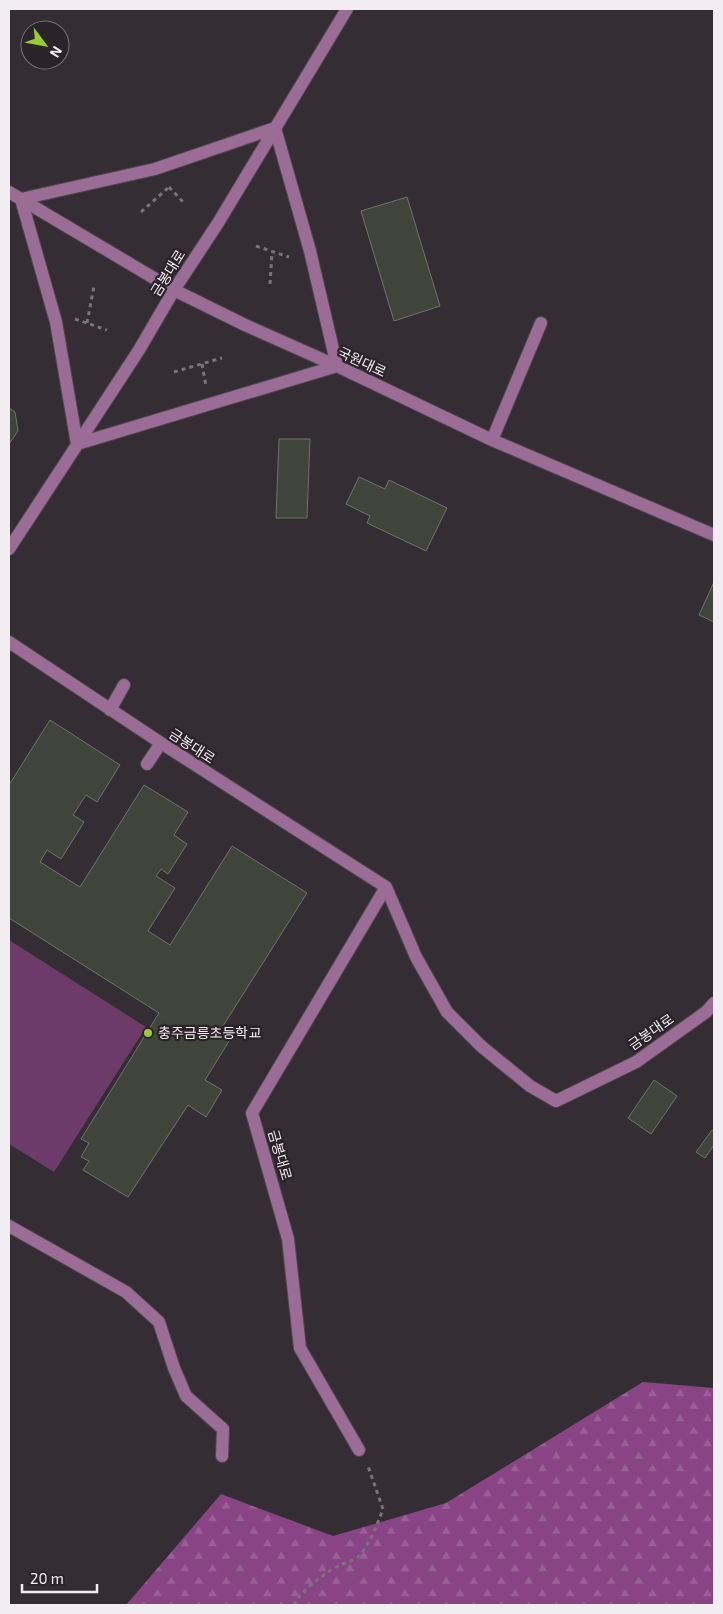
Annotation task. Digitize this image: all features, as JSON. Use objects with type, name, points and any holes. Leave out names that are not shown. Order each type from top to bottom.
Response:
[{"type":"street","name":"금봉대로","points":[[11,540],[139,350],[347,9]]},
{"type":"street","points":[[275,128],[310,251],[337,366],[77,444],[56,322],[21,199],[155,169],[275,128]]},
{"type":"street","name":"국원대로","points":[[9,192],[174,290],[245,325],[337,366],[492,440],[714,535]]},
{"type":"street","points":[[492,440],[541,323]]},
{"type":"street","name":"금봉대로","points":[[9,642],[110,710],[386,888],[416,957],[447,1012],[481,1046],[530,1086],[556,1101],[636,1062],[706,1012],[714,1003]]},
{"type":"street","points":[[110,710],[124,685]]},
{"type":"street","points":[[147,764],[161,743]]},
{"type":"street","name":"금봉대로","points":[[359,1450],[300,1348],[288,1239],[252,1113],[386,888]]},
{"type":"street","points":[[9,1226],[126,1292],[158,1322],[186,1396],[223,1429],[222,1456]]},
{"type":"path","points":[[165,183],[184,203]]},
{"type":"path","points":[[142,212],[169,187]]},
{"type":"path","points":[[256,246],[290,257]]},
{"type":"path","points":[[270,284],[272,252]]},
{"type":"path","points":[[87,323],[94,286]]},
{"type":"path","points":[[70,317],[107,330]]},
{"type":"path","points":[[174,372],[222,358]]},
{"type":"path","points":[[202,364],[206,392]]},
{"type":"path","points":[[294,1605],[327,1572],[357,1558],[375,1531],[383,1509],[370,1469],[359,1450]]},
{"type":"green space","points":[[643,1382],[714,1388],[714,1605],[126,1605],[221,1494],[333,1536],[446,1503]]},
{"type":"shaded area","points":[[9,940],[146,1027],[54,1172],[9,1144]]},
{"type":"building","points":[[407,197],[440,306],[394,321],[361,211]]},
{"type":"building","points":[[9,408],[15,412],[18,431],[9,444]]},
{"type":"building","points":[[279,439],[310,439],[307,518],[276,518]]},
{"type":"building","points":[[359,477],[385,489],[389,480],[447,508],[426,551],[367,523],[370,516],[346,504]]},
{"type":"building","points":[[714,582],[714,622],[699,615]]},
{"type":"building","points":[[50,720],[120,765],[97,802],[86,795],[73,815],[84,822],[61,859],[47,850],[40,862],[80,887],[144,785],[188,812],[174,835],[187,844],[168,874],[161,869],[156,876],[175,888],[148,931],[170,945],[232,846],[307,893],[223,1026],[234,1033],[205,1080],[222,1090],[206,1117],[188,1105],[128,1197],[83,1170],[89,1161],[81,1157],[89,1143],[81,1139],[159,1013],[9,918],[9,785]]},
{"type":"building","points":[[654,1080],[677,1096],[651,1134],[628,1118]]},
{"type":"building","points":[[712,1130],[714,1132],[714,1145],[705,1158],[696,1152]]},
{"type":"place","name":"충주금릉초등학교","points":[[148,1033]]}]
